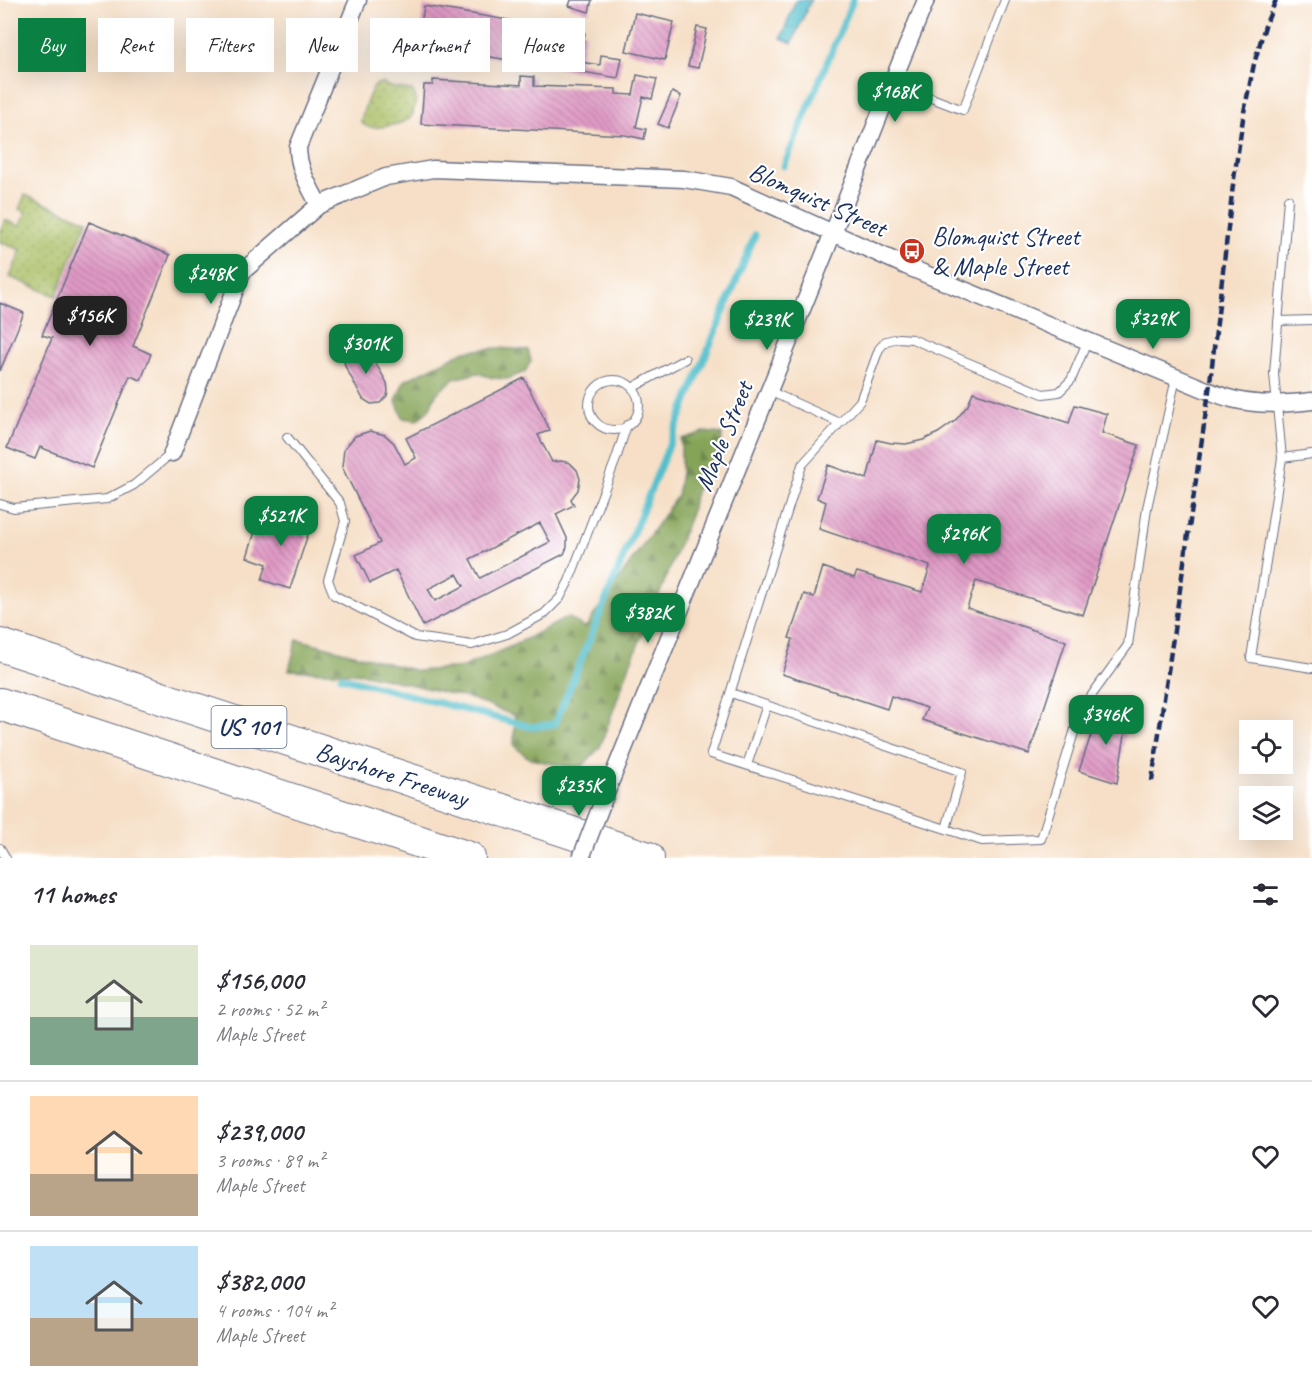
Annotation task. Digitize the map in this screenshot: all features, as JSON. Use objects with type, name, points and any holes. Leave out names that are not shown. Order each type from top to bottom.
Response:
[{"type":"highway","name":"Bayshore Freeway","points":[[0,645],[648,858]]},
{"type":"highway","name":"US 101","points":[[0,704],[469,858]]},
{"type":"street","points":[[172,453],[242,272],[319,205],[304,177],[298,159],[298,147],[358,0]]},
{"type":"street","name":"Maple Street","points":[[581,858],[926,0]]},
{"type":"street","name":"Blomquist Street","points":[[319,205],[386,177],[433,169],[684,179],[731,187],[906,266],[1233,400],[1277,404],[1312,401]]},
{"type":"lane","points":[[892,83],[963,110],[1005,0]]},
{"type":"lane","points":[[1288,199],[1274,374],[1281,458],[1251,658],[1312,668]]},
{"type":"lane","points":[[1278,321],[1312,320]]},
{"type":"lane","points":[[1087,342],[1071,380],[1059,392],[1043,394],[912,339],[899,338],[886,341],[879,349],[860,401],[802,465],[711,754],[982,841],[1041,839],[1081,710],[1128,645],[1147,508],[1176,378]]},
{"type":"lane","points":[[632,388],[685,359]]},
{"type":"lane","points":[[614,380],[623,382],[632,388],[637,396],[639,405],[637,414],[632,423],[627,425],[614,430],[604,428],[596,423],[591,415],[589,405],[591,396],[604,382],[614,380]]},
{"type":"lane","points":[[770,391],[840,423]]},
{"type":"lane","points":[[287,437],[340,503],[345,521],[328,580],[334,595],[415,637],[472,645],[507,634],[544,614],[560,598],[616,459],[627,425]]},
{"type":"lane","points":[[0,504],[14,508],[107,499],[134,485],[172,453]]},
{"type":"lane","points":[[1281,458],[1312,454]]},
{"type":"lane","points":[[730,693],[962,772],[946,829]]},
{"type":"lane","points":[[747,765],[767,705]]},
{"type":"lane","points":[[0,848],[6,858]]},
{"type":"green space","points":[[382,83],[394,88],[412,90],[416,98],[413,113],[408,120],[396,124],[368,127],[361,122],[365,108],[374,86]]},
{"type":"green space","points":[[25,195],[87,221],[56,296],[10,277],[21,250],[0,242],[0,231],[5,220],[20,226],[26,212],[19,209]]},
{"type":"green space","points":[[497,348],[528,350],[531,361],[525,372],[507,379],[477,373],[454,379],[436,394],[429,410],[417,420],[403,418],[396,401],[404,381],[465,351]]},
{"type":"green space","points":[[704,432],[722,434],[721,450],[694,495],[691,513],[629,667],[600,747],[580,769],[530,759],[514,746],[515,716],[472,699],[366,674],[289,670],[297,639],[417,671],[463,667],[512,646],[568,617],[585,628],[677,496],[681,472],[681,439]]},
{"type":"water","points":[[796,0],[811,0],[792,43],[781,38]]},
{"type":"building","points":[[571,0],[592,0],[589,12],[569,6]]},
{"type":"building","points":[[424,6],[502,19],[502,59],[490,57],[490,18],[422,18]]},
{"type":"building","points":[[635,13],[674,22],[665,60],[626,51]]},
{"type":"building","points":[[697,27],[707,29],[698,68],[688,66]]},
{"type":"building","points":[[601,55],[622,58],[618,78],[582,72],[585,72],[585,63],[600,65]]},
{"type":"building","points":[[637,75],[657,79],[652,99],[643,97],[636,127],[646,129],[644,139],[625,135],[421,124],[424,85],[433,85],[433,80],[521,85],[521,76],[534,77],[534,86],[616,89],[616,94],[633,95]]},
{"type":"building","points":[[672,92],[681,96],[668,128],[658,124]]},
{"type":"building","points":[[89,222],[170,255],[133,346],[151,354],[141,380],[130,376],[92,468],[40,447],[35,459],[7,448],[52,338],[42,335]]},
{"type":"building","points":[[0,303],[24,313],[0,371]]},
{"type":"building","points":[[354,346],[368,350],[387,383],[387,396],[380,403],[371,404],[363,399],[345,366],[346,352]]},
{"type":"building","points":[[524,378],[550,430],[538,435],[552,462],[570,463],[577,470],[580,479],[578,490],[571,499],[574,505],[556,514],[567,538],[564,554],[423,626],[396,570],[370,583],[356,555],[380,543],[342,467],[344,449],[355,436],[370,431],[385,435],[394,443],[405,464],[416,458],[406,438]],"holes":[[[540,523],[550,542],[480,578],[470,559]],[[457,574],[464,586],[435,601],[428,589]]]},
{"type":"building","points":[[973,392],[1069,423],[1075,405],[1107,414],[1102,433],[1139,445],[1083,615],[976,581],[967,608],[1066,641],[1029,754],[922,720],[927,708],[891,696],[887,709],[782,674],[793,639],[789,638],[804,594],[814,597],[823,567],[854,578],[857,572],[922,592],[930,566],[819,529],[826,502],[817,498],[828,465],[867,479],[877,440],[906,444],[938,433],[955,421],[968,405]]},
{"type":"building","points":[[284,509],[313,519],[290,589],[262,580],[267,564],[247,557],[259,519],[279,525]]},
{"type":"building","points":[[1100,708],[1128,716],[1117,783],[1079,771]]},
{"type":"waterway","points":[[784,166],[853,0]]},
{"type":"waterway","points":[[341,677],[531,727],[555,724],[755,235]]},
{"type":"railway","points":[[1152,781],[1209,391],[1233,185],[1244,112],[1254,64],[1265,26],[1276,0]]},
{"type":"place","name":"Blomquist Street & Maple Street","points":[[912,251]]}]
